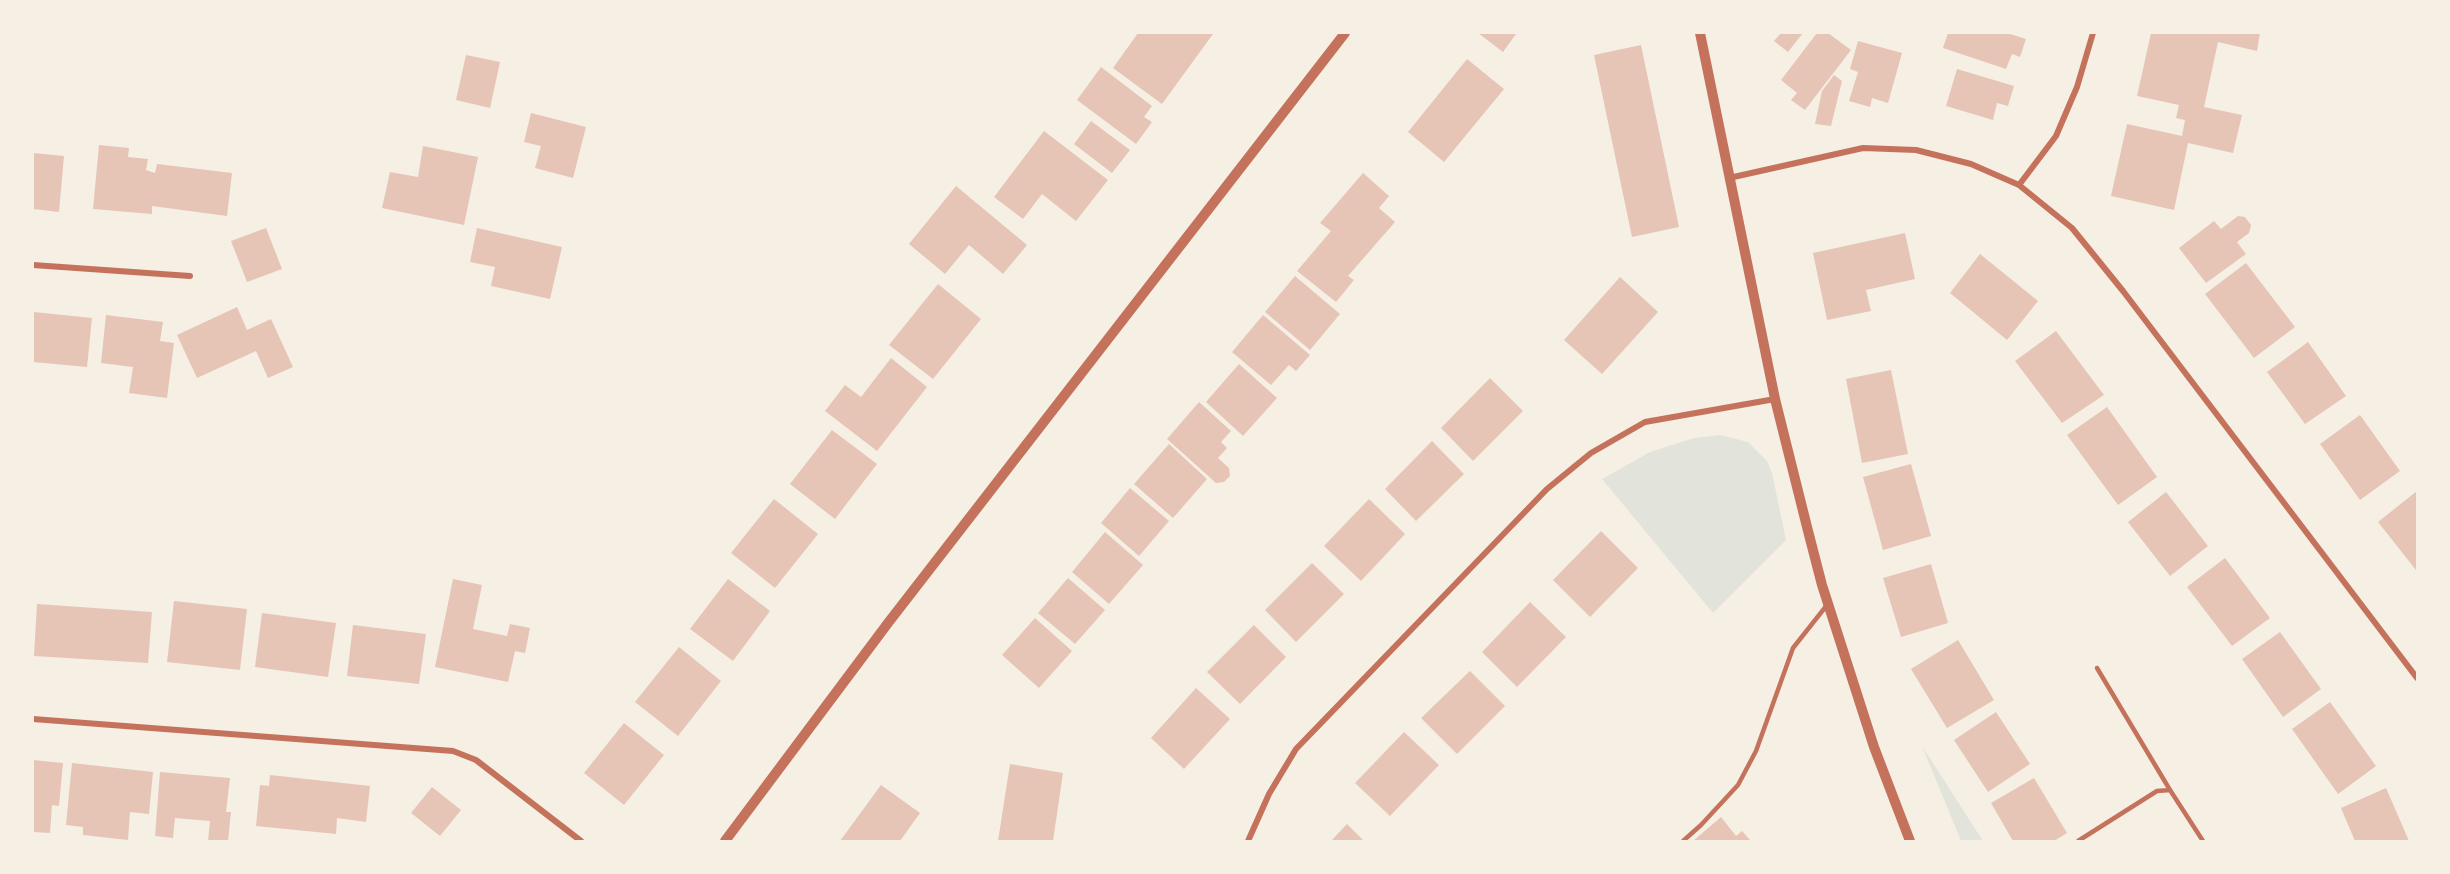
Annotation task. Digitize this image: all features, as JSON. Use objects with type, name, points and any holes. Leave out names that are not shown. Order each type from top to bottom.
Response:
[{"type":"street","points":[[725,841],[888,622],[1345,33]]},
{"type":"street","points":[[1700,33],[1775,399],[1828,603],[1874,747],[1910,841]]},
{"type":"street","points":[[2019,185],[2056,136],[2077,87],[2093,33]]},
{"type":"street","points":[[1729,178],[1863,148],[1916,150],[1971,164],[2019,185],[2072,228],[2123,291],[2417,678]]},
{"type":"street","points":[[33,265],[190,276]]},
{"type":"street","points":[[1248,841],[1269,794],[1296,749],[1547,489],[1591,453],[1645,422],[1775,399]]},
{"type":"street","points":[[33,719],[453,751],[476,760],[580,841]]},
{"type":"lane","points":[[1683,841],[1701,825],[1738,784],[1756,751],[1793,648],[1828,603]]},
{"type":"lane","points":[[2097,668],[2203,841]]},
{"type":"lane","points":[[2078,841],[2157,791],[2170,790]]},
{"type":"shaded area","points":[[1720,435],[1748,442],[1767,461],[1772,473],[1786,540],[1713,613],[1602,479],[1650,452],[1694,438]]},
{"type":"shaded area","points":[[1922,746],[1983,841],[1961,841]]},
{"type":"building","points":[[1138,33],[1213,34],[1162,104],[1113,68]]},
{"type":"building","points":[[1478,33],[1514,33],[1516,34],[1503,52]]},
{"type":"building","points":[[1781,33],[1803,33],[1788,52],[1774,41]]},
{"type":"building","points":[[1817,33],[1828,33],[1851,50],[1805,110],[1791,100],[1797,93],[1781,80]]},
{"type":"building","points":[[1948,33],[2007,33],[2026,39],[2020,57],[2012,54],[2006,69],[1943,48]]},
{"type":"building","points":[[2151,33],[2260,33],[2257,51],[2218,42],[2204,107],[2242,115],[2233,153],[2188,143],[2174,210],[2111,196],[2127,124],[2182,136],[2185,120],[2176,118],[2179,105],[2137,96]]},
{"type":"building","points":[[1858,41],[1902,53],[1888,103],[1872,98],[1870,107],[1849,101],[1858,72],[1850,69]]},
{"type":"building","points":[[1641,45],[1679,227],[1632,237],[1594,55]]},
{"type":"building","points":[[466,55],[500,62],[490,108],[456,100]]},
{"type":"building","points":[[1467,59],[1504,89],[1444,162],[1408,132]]},
{"type":"building","points":[[1101,67],[1152,106],[1144,117],[1152,122],[1136,144],[1077,100]]},
{"type":"building","points":[[1957,69],[2014,86],[2008,106],[1997,103],[1993,120],[1946,106]]},
{"type":"building","points":[[1834,75],[1842,81],[1831,126],[1815,124],[1822,91]]},
{"type":"building","points":[[531,113],[586,127],[573,178],[535,168],[541,146],[524,142]]},
{"type":"building","points":[[1091,121],[1130,150],[1112,173],[1074,144]]},
{"type":"building","points":[[1044,131],[1108,180],[1076,221],[1042,194],[1023,219],[994,197]]},
{"type":"building","points":[[99,145],[129,148],[128,157],[148,159],[146,170],[155,173],[157,164],[232,173],[227,216],[152,206],[152,214],[93,209]]},
{"type":"building","points":[[423,146],[478,157],[464,225],[382,208],[390,172],[418,177]]},
{"type":"building","points":[[33,153],[64,156],[59,212],[33,209]]},
{"type":"building","points":[[1363,173],[1389,196],[1379,208],[1395,222],[1348,276],[1354,280],[1336,302],[1297,271],[1331,231],[1320,223]]},
{"type":"building","points":[[956,186],[1027,245],[1003,274],[969,245],[945,274],[909,244]]},
{"type":"building","points":[[2238,216],[2245,217],[2251,225],[2249,233],[2237,242],[2246,254],[2206,283],[2179,248],[2214,221],[2221,229]]},
{"type":"building","points":[[266,228],[282,269],[247,282],[231,241]]},
{"type":"building","points":[[477,228],[562,247],[550,299],[491,286],[495,267],[470,262]]},
{"type":"building","points":[[1905,233],[1915,279],[1866,290],[1871,311],[1827,320],[1813,253]]},
{"type":"building","points":[[1980,254],[2038,301],[2007,340],[1950,293]]},
{"type":"building","points":[[2246,263],[2295,327],[2254,358],[2205,294]]},
{"type":"building","points":[[1295,276],[1340,314],[1310,350],[1265,312]]},
{"type":"building","points":[[1620,277],[1658,312],[1602,374],[1564,340]]},
{"type":"building","points":[[938,284],[981,319],[933,379],[889,345]]},
{"type":"building","points":[[237,307],[247,330],[271,319],[293,367],[268,378],[256,351],[197,378],[177,335]]},
{"type":"building","points":[[34,312],[92,318],[87,367],[33,362]]},
{"type":"building","points":[[106,315],[163,322],[160,341],[174,343],[167,398],[129,393],[133,367],[101,363]]},
{"type":"building","points":[[1263,315],[1310,355],[1296,371],[1289,365],[1271,385],[1232,352]]},
{"type":"building","points":[[2056,331],[2104,395],[2062,423],[2015,361]]},
{"type":"building","points":[[2308,342],[2346,396],[2305,424],[2267,372]]},
{"type":"building","points":[[891,358],[927,387],[877,451],[825,411],[845,385],[861,397]]},
{"type":"building","points":[[1239,364],[1277,398],[1243,436],[1206,402]]},
{"type":"building","points":[[1891,370],[1908,454],[1862,463],[1846,379]]},
{"type":"building","points":[[1490,378],[1523,411],[1473,461],[1441,428]]},
{"type":"building","points":[[1199,402],[1231,431],[1221,442],[1227,448],[1218,458],[1229,468],[1230,476],[1224,482],[1216,483],[1167,439]]},
{"type":"building","points":[[2107,407],[2157,477],[2118,505],[2067,435]]},
{"type":"building","points":[[2360,415],[2400,471],[2360,500],[2320,444]]},
{"type":"building","points":[[832,430],[877,464],[835,519],[790,484]]},
{"type":"building","points":[[1432,441],[1464,474],[1416,521],[1385,489]]},
{"type":"building","points":[[1169,444],[1207,479],[1173,518],[1134,484]]},
{"type":"building","points":[[1911,464],[1931,536],[1883,550],[1863,477]]},
{"type":"building","points":[[1130,488],[1169,521],[1139,556],[1101,523]]},
{"type":"building","points":[[2417,491],[2417,569],[2416,570],[2378,522]]},
{"type":"building","points":[[2166,492],[2208,546],[2170,576],[2128,522]]},
{"type":"building","points":[[774,499],[818,534],[775,588],[731,553]]},
{"type":"building","points":[[1369,499],[1405,534],[1361,581],[1324,546]]},
{"type":"building","points":[[1601,531],[1638,568],[1590,617],[1553,580]]},
{"type":"building","points":[[1105,532],[1143,565],[1109,604],[1072,572]]},
{"type":"building","points":[[2225,558],[2270,618],[2232,646],[2187,587]]},
{"type":"building","points":[[1312,563],[1344,594],[1296,642],[1265,610]]},
{"type":"building","points":[[1931,564],[1948,623],[1901,637],[1883,578]]},
{"type":"building","points":[[1068,578],[1105,610],[1075,644],[1038,613]]},
{"type":"building","points":[[453,579],[482,585],[473,629],[507,636],[510,624],[530,628],[525,653],[515,651],[508,682],[435,667]]},
{"type":"building","points":[[728,579],[770,611],[733,661],[690,629]]},
{"type":"building","points":[[174,601],[247,609],[240,670],[167,662]]},
{"type":"building","points":[[1530,602],[1566,637],[1517,687],[1482,652]]},
{"type":"building","points":[[37,604],[152,612],[148,663],[34,656]]},
{"type":"building","points":[[262,613],[336,623],[328,677],[255,667]]},
{"type":"building","points":[[1035,618],[1072,651],[1039,688],[1002,655]]},
{"type":"building","points":[[353,625],[426,634],[419,684],[347,676]]},
{"type":"building","points":[[1254,625],[1286,657],[1240,704],[1207,672]]},
{"type":"building","points":[[2280,632],[2321,689],[2283,717],[2242,659]]},
{"type":"building","points":[[1958,640],[1994,700],[1947,728],[1911,669]]},
{"type":"building","points":[[679,647],[721,681],[678,736],[635,702]]},
{"type":"building","points":[[1470,671],[1505,706],[1457,754],[1421,718]]},
{"type":"building","points":[[1196,688],[1230,719],[1184,769],[1151,738]]},
{"type":"building","points":[[2330,702],[2376,766],[2338,794],[2292,729]]},
{"type":"building","points":[[1996,712],[2030,764],[1988,792],[1954,740]]},
{"type":"building","points":[[624,723],[664,755],[624,805],[584,773]]},
{"type":"building","points":[[1404,732],[1439,765],[1390,816],[1355,783]]},
{"type":"building","points":[[33,760],[63,763],[59,806],[52,805],[50,833],[33,832]]},
{"type":"building","points":[[72,763],[153,772],[149,814],[130,812],[128,840],[83,835],[83,827],[66,825]]},
{"type":"building","points":[[1010,764],[1063,773],[1053,841],[998,841]]},
{"type":"building","points":[[160,772],[230,778],[226,812],[231,812],[228,841],[208,841],[210,821],[175,818],[173,838],[155,836]]},
{"type":"building","points":[[270,775],[370,786],[366,822],[337,818],[336,834],[256,826],[260,785],[269,786]]},
{"type":"building","points":[[2034,778],[2067,833],[2054,841],[2013,841],[1991,803]]},
{"type":"building","points":[[881,785],[920,813],[900,841],[840,841]]},
{"type":"building","points":[[432,787],[461,810],[440,836],[411,813]]},
{"type":"building","points":[[2386,788],[2409,841],[2355,841],[2341,808]]},
{"type":"building","points":[[1721,817],[1736,836],[1742,831],[1751,841],[1693,841]]},
{"type":"building","points":[[1347,824],[1364,841],[1331,841]]}]
